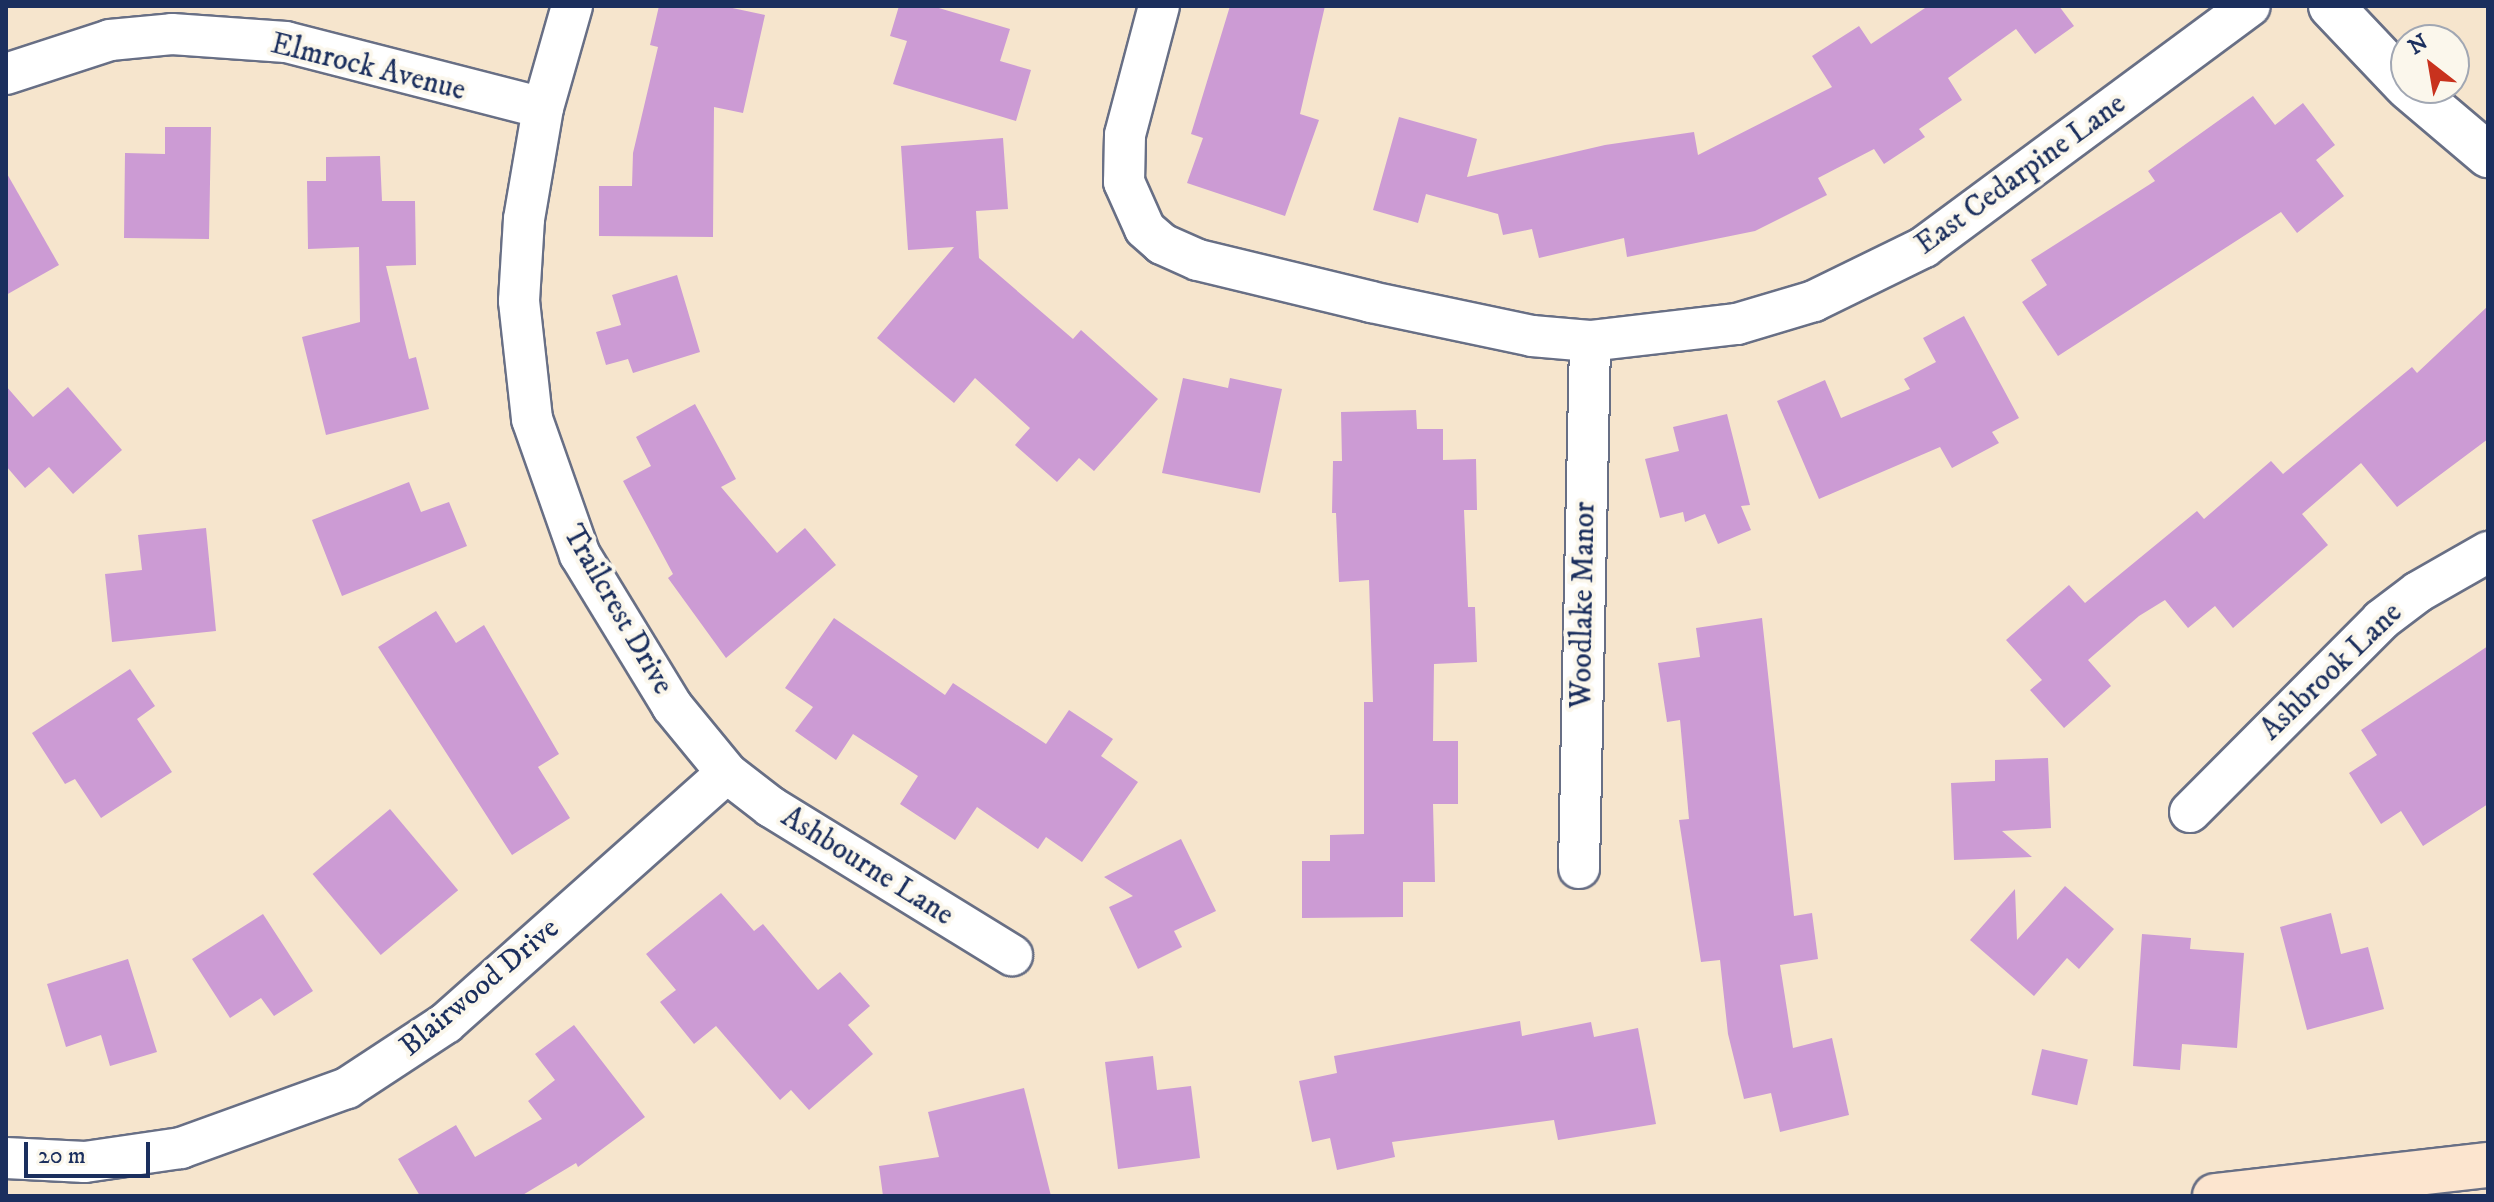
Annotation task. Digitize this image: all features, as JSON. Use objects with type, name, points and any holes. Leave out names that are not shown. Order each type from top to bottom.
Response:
[{"type":"main road","points":[[2215,1196],[2488,1165]]},
{"type":"street","name":"Trailcrest Drive","points":[[572,6],[543,108],[524,219],[519,301],[532,419],[558,505],[612,614],[672,706],[727,773]]},
{"type":"street","name":"East Cedarpine Lane","points":[[1159,6],[1125,135],[1124,182],[1145,229],[1198,260],[1532,336],[1590,341],[1737,324],[1814,301],[1924,247],[2250,6]]},
{"type":"street","points":[[2331,6],[2390,69]]},
{"type":"street","name":"Elmrock Avenue","points":[[6,74],[110,40],[172,34],[286,42],[543,108]]},
{"type":"street","points":[[2427,104],[2488,155]]},
{"type":"street","name":"Woodlake Manor","points":[[1579,868],[1590,341]]},
{"type":"street","name":"Ashbrook Lane","points":[[2190,812],[2381,620],[2418,592],[2488,552]]},
{"type":"street","name":"Ashbourne Lane","points":[[727,773],[771,807],[1012,955]]},
{"type":"street","name":"Blairwood Drive","points":[[6,1158],[85,1162],[181,1148],[347,1088],[446,1023],[727,773]]},
{"type":"building","points":[[659,6],[723,6],[765,15],[743,113],[714,107],[713,237],[599,236],[599,186],[632,186],[633,153],[658,47],[650,45]]},
{"type":"building","points":[[899,6],[932,6],[1010,29],[1000,61],[1031,70],[1016,121],[893,84],[907,41],[890,36]]},
{"type":"building","points":[[1230,6],[1325,6],[1300,114],[1319,120],[1285,216],[1187,183],[1203,138],[1191,134]]},
{"type":"building","points":[[1928,6],[2059,6],[2074,26],[2035,54],[2016,29],[1948,78],[1962,100],[1919,129],[1925,137],[1884,164],[1874,149],[1818,178],[1827,195],[1755,231],[1627,257],[1624,238],[1539,258],[1532,229],[1503,235],[1498,214],[1426,194],[1418,223],[1373,210],[1399,117],[1477,139],[1467,177],[1605,145],[1694,132],[1698,155],[1832,87],[1812,56],[1859,26],[1871,44]]},
{"type":"building","points":[[2253,96],[2275,125],[2303,103],[2335,145],[2316,160],[2344,196],[2297,233],[2281,212],[2058,356],[2022,302],[2047,285],[2031,260],[2155,181],[2148,171]]},
{"type":"building","points":[[165,127],[211,127],[209,239],[124,238],[125,153],[165,154]]},
{"type":"building","points":[[1003,138],[1008,209],[976,211],[979,258],[1073,339],[1081,330],[1158,399],[1094,471],[1079,458],[1057,482],[1015,445],[1030,428],[975,378],[954,403],[877,338],[954,247],[908,250],[901,146]]},
{"type":"building","points":[[380,156],[382,201],[415,201],[416,265],[386,266],[409,359],[416,357],[429,409],[326,435],[302,337],[360,322],[359,247],[308,249],[307,181],[326,181],[326,157]]},
{"type":"building","points":[[6,172],[59,265],[6,295]]},
{"type":"building","points":[[677,275],[700,352],[633,373],[628,359],[606,365],[596,332],[621,325],[612,295]]},
{"type":"building","points":[[2488,306],[2488,439],[2397,507],[2361,463],[2302,514],[2328,545],[2233,628],[2215,606],[2188,628],[2165,600],[2139,616],[2088,660],[2111,686],[2064,728],[2030,690],[2042,680],[2006,640],[2069,585],[2085,603],[2197,511],[2204,519],[2271,461],[2283,474],[2412,367],[2417,373]]},
{"type":"building","points":[[1964,316],[2019,418],[1992,432],[1999,443],[1952,468],[1940,447],[1819,499],[1777,401],[1825,380],[1841,418],[1910,389],[1904,379],[1936,362],[1923,338]]},
{"type":"building","points":[[1183,378],[1228,388],[1230,378],[1282,389],[1260,493],[1162,473]]},
{"type":"building","points":[[6,386],[33,417],[68,387],[122,450],[73,494],[49,467],[25,488],[6,466]]},
{"type":"building","points":[[695,404],[736,479],[721,487],[777,553],[805,528],[836,565],[726,658],[668,578],[673,574],[623,481],[651,466],[636,437]]},
{"type":"building","points":[[1416,410],[1417,429],[1443,429],[1443,460],[1476,459],[1477,510],[1464,510],[1468,607],[1475,607],[1477,662],[1434,664],[1433,741],[1458,741],[1458,804],[1433,804],[1435,882],[1403,882],[1403,917],[1302,918],[1302,861],[1330,861],[1330,835],[1364,834],[1364,702],[1373,702],[1369,580],[1339,582],[1336,513],[1332,513],[1333,461],[1342,461],[1341,412]]},
{"type":"building","points":[[1727,414],[1750,505],[1741,506],[1751,530],[1718,544],[1705,514],[1685,522],[1683,512],[1660,518],[1645,459],[1679,451],[1673,427]]},
{"type":"building","points":[[409,482],[421,512],[449,502],[467,546],[342,596],[312,520]]},
{"type":"building","points":[[206,528],[216,631],[112,642],[105,574],[142,570],[138,535]]},
{"type":"building","points":[[436,611],[456,643],[484,625],[559,754],[538,767],[570,818],[512,855],[378,647]]},
{"type":"building","points":[[834,618],[945,695],[953,683],[1046,744],[1069,710],[1113,739],[1101,756],[1138,782],[1082,862],[1046,837],[1038,849],[977,807],[955,840],[900,804],[918,776],[853,734],[836,760],[795,731],[813,707],[785,688]]},
{"type":"building","points":[[1762,618],[1794,916],[1812,913],[1818,959],[1780,965],[1793,1048],[1832,1038],[1849,1115],[1780,1132],[1771,1093],[1744,1099],[1728,1034],[1720,960],[1701,962],[1679,820],[1689,819],[1680,720],[1667,722],[1658,663],[1700,657],[1696,628]]},
{"type":"building","points":[[2488,646],[2488,804],[2423,846],[2401,811],[2381,824],[2349,773],[2377,755],[2361,730]]},
{"type":"building","points":[[130,669],[155,706],[137,719],[172,772],[101,818],[75,779],[65,784],[32,733]]},
{"type":"building","points":[[2048,758],[2051,828],[2002,831],[2032,857],[1954,860],[1951,783],[1995,781],[1995,760]]},
{"type":"building","points":[[390,809],[458,890],[381,955],[313,874]]},
{"type":"building","points":[[1181,839],[1216,911],[1174,931],[1182,947],[1138,969],[1109,907],[1133,896],[1104,877]]},
{"type":"building","points":[[2065,886],[2114,929],[2079,969],[2067,958],[2034,996],[1970,940],[2015,889],[2017,940]]},
{"type":"building","points":[[721,893],[754,931],[763,924],[818,990],[840,972],[870,1006],[848,1025],[873,1054],[809,1110],[791,1090],[780,1100],[716,1026],[694,1044],[660,1002],[676,990],[646,954]]},
{"type":"building","points":[[2331,913],[2341,954],[2368,947],[2384,1009],[2307,1030],[2280,927]]},
{"type":"building","points":[[263,914],[313,991],[274,1016],[261,998],[230,1018],[192,959]]},
{"type":"building","points":[[2142,934],[2191,938],[2190,949],[2244,953],[2237,1048],[2182,1044],[2180,1070],[2133,1066]]},
{"type":"building","points":[[128,959],[157,1052],[110,1066],[101,1035],[66,1047],[47,984]]},
{"type":"building","points":[[1520,1021],[1522,1036],[1591,1022],[1594,1037],[1638,1028],[1656,1124],[1558,1140],[1554,1120],[1392,1142],[1395,1157],[1337,1170],[1330,1138],[1312,1142],[1299,1081],[1337,1073],[1334,1056]]},
{"type":"building","points":[[574,1025],[645,1117],[578,1167],[576,1163],[521,1196],[420,1196],[398,1159],[456,1125],[475,1157],[542,1119],[528,1101],[555,1080],[535,1054]]},
{"type":"building","points":[[2042,1049],[2088,1060],[2077,1105],[2031,1095]]},
{"type":"building","points":[[1153,1056],[1157,1090],[1191,1086],[1200,1158],[1118,1169],[1105,1062]]},
{"type":"building","points":[[1024,1088],[1051,1196],[883,1196],[879,1166],[939,1157],[928,1112]]}]
